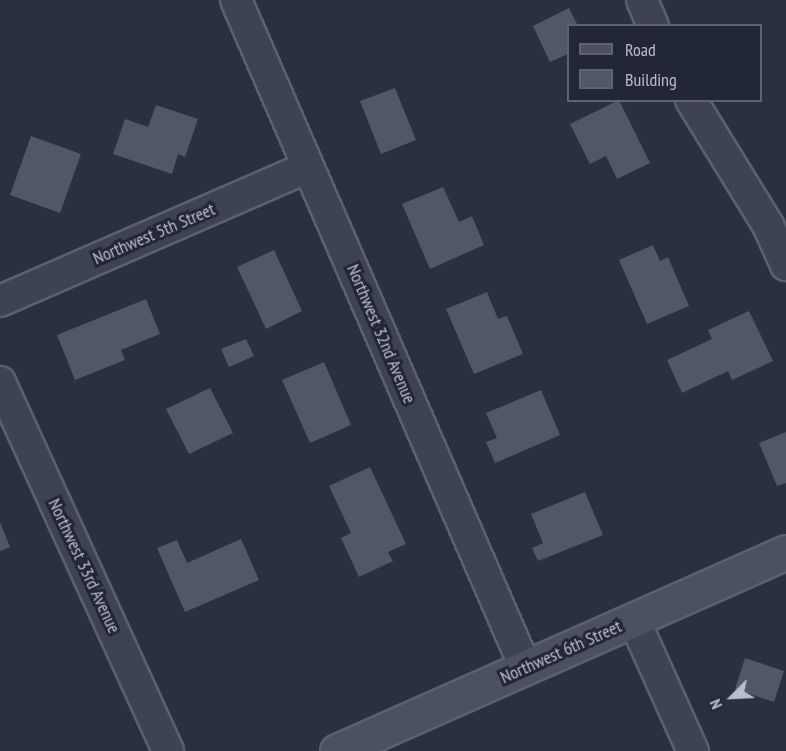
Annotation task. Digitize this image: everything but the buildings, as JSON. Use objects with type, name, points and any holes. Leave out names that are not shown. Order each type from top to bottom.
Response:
[{"type":"main road","name":"Northwest 6th Street","points":[[347,749],[786,552]]},
{"type":"street","name":"Northwest 32nd Avenue","points":[[236,0],[525,668]]},
{"type":"street","points":[[642,0],[652,24]]},
{"type":"street","points":[[692,102],[768,225],[786,265]]},
{"type":"street","name":"Northwest 5th Street","points":[[0,300],[308,168]]},
{"type":"street","name":"Northwest 33rd Avenue","points":[[0,382],[168,751]]},
{"type":"street","points":[[634,620],[693,751]]}]
